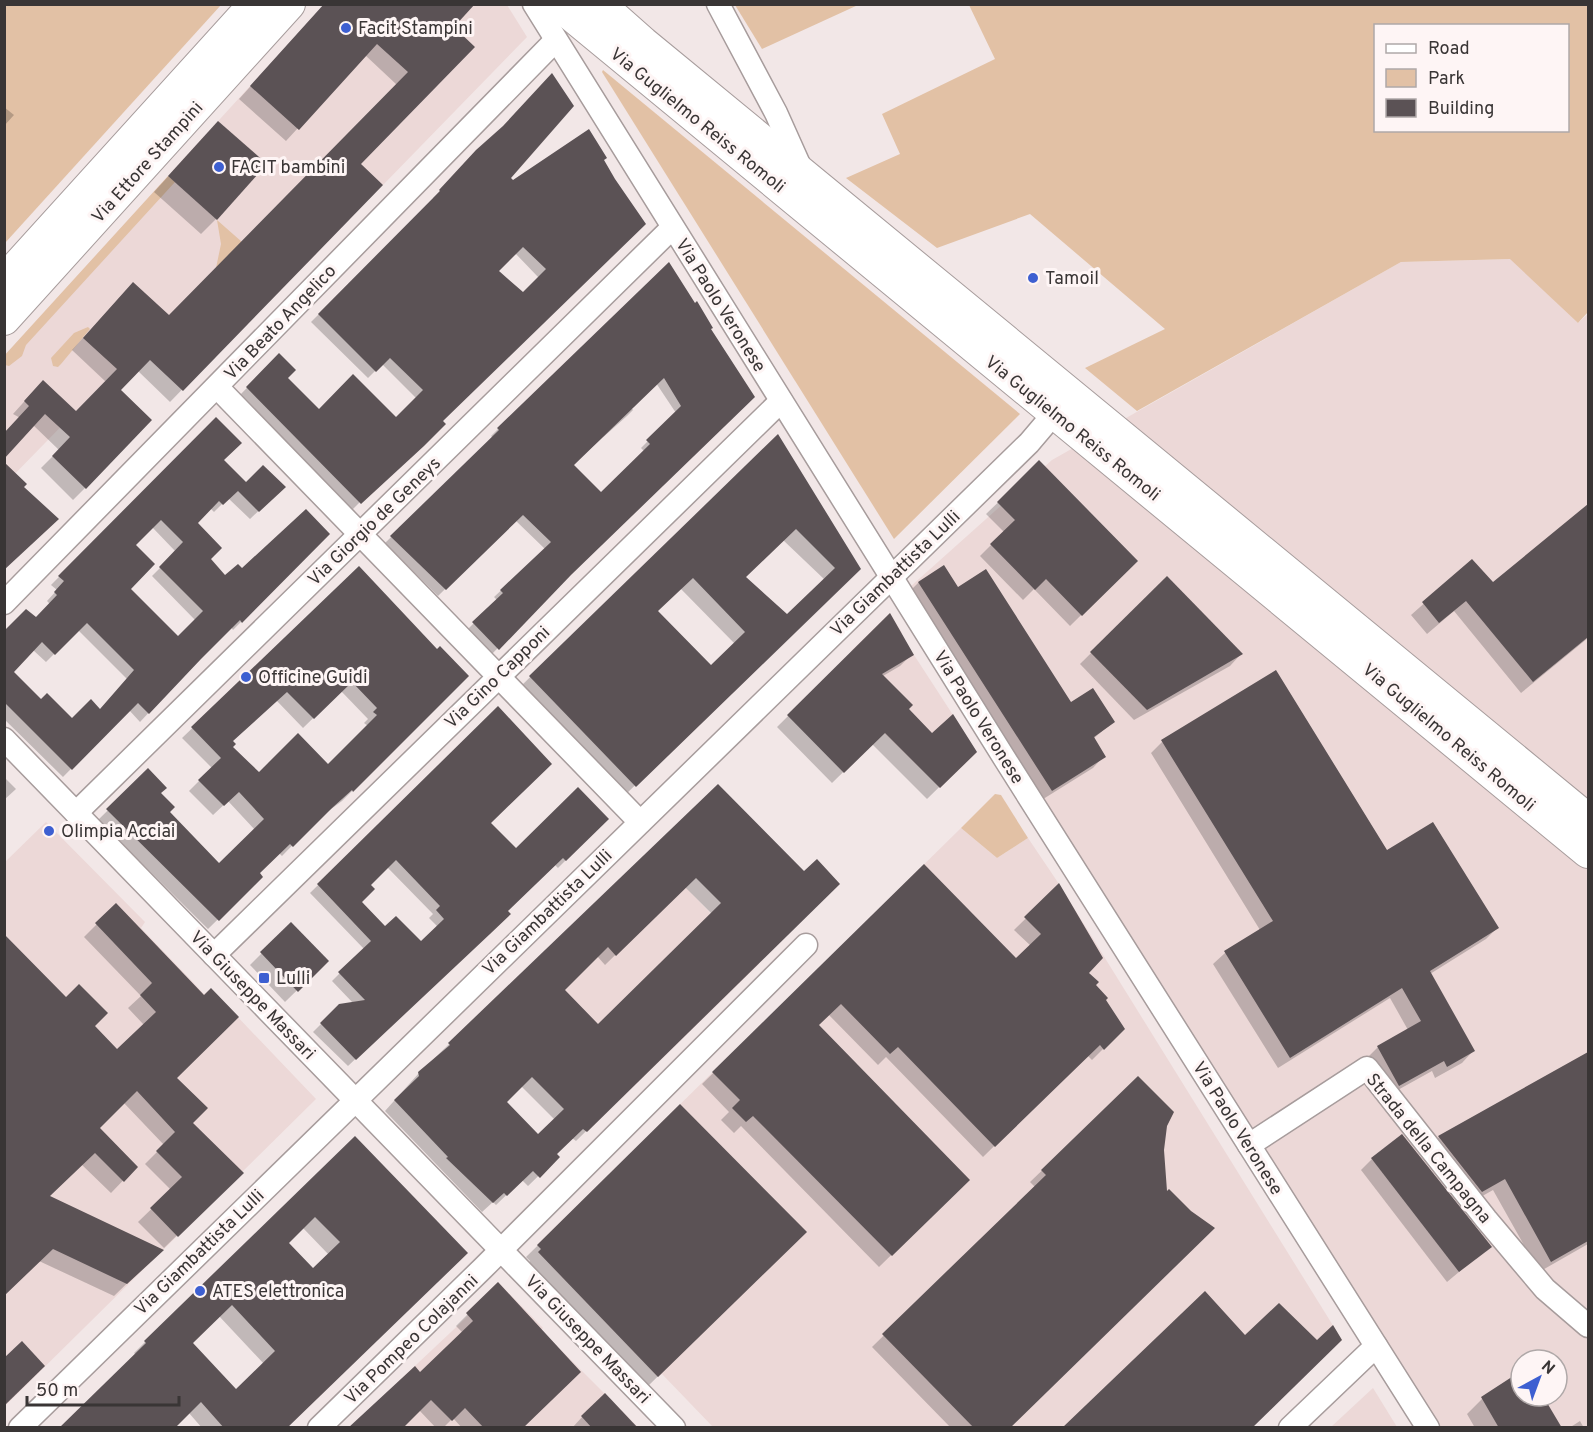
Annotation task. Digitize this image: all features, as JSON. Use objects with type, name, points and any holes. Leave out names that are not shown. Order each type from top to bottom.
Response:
[{"type":"main road","name":"Via Ettore Stampini","points":[[4,281],[255,4]]},
{"type":"main road","name":"Via Ettore Stampini","points":[[4,319],[290,4]]},
{"type":"main road","name":"Via Guglielmo Reiss Romoli","points":[[558,4],[1588,820]]},
{"type":"main road","name":"Via Guglielmo Reiss Romoli","points":[[599,4],[642,43],[804,175],[1063,404],[1588,852]]},
{"type":"street","name":"Via Paolo Veronese","points":[[534,4],[672,228],[1428,1428]]},
{"type":"street","points":[[718,4],[776,113],[804,175]]},
{"type":"street","name":"Via Beato Angelico","points":[[4,603],[555,41]]},
{"type":"street","name":"Via Giorgio de Geneys","points":[[76,813],[672,228]]},
{"type":"street","points":[[217,387],[640,822]]},
{"type":"street","name":"Via Gino Capponi","points":[[214,955],[781,400]]},
{"type":"street","name":"Via Giambattista Lulli","points":[[20,1428],[893,576],[1063,404]]},
{"type":"street","name":"Via Giuseppe Massari","points":[[4,739],[674,1428]]},
{"type":"street","points":[[502,1250],[806,945]]},
{"type":"street","name":"Strada della Campagna","points":[[1249,1145],[1367,1068],[1486,1220],[1545,1289],[1588,1326]]},
{"type":"street","name":"Via Pompeo Colajanni","points":[[319,1428],[502,1250]]},
{"type":"street","points":[[1290,1428],[1376,1346]]},
{"type":"shaded area","points":[[324,5],[507,5],[527,37],[383,185],[165,320],[5,484],[4,356]]},
{"type":"shaded area","points":[[1511,259],[1578,323],[1588,314],[1588,1427],[1430,1427],[910,587],[1052,460],[1401,262]]},
{"type":"shaded area","points":[[890,613],[901,635],[977,752],[940,788],[884,733],[851,651]]},
{"type":"shaded area","points":[[46,822],[145,922],[141,928],[204,994],[211,989],[316,1099],[5,1406],[5,862]]},
{"type":"shaded area","points":[[961,828],[997,858],[1028,838],[1059,884],[1342,1340],[1252,1427],[713,1427],[662,1374],[658,1377],[538,1252],[541,1249],[537,1245]]},
{"type":"shaded area","points":[[650,850],[759,964],[587,1132],[532,1077],[537,962]]},
{"type":"shaded area","points":[[498,1282],[543,1328],[541,1330],[638,1427],[349,1428],[468,1316],[466,1313]]},
{"type":"shaded area","points":[[1373,1388],[1397,1427],[1331,1427]]},
{"type":"green space","points":[[4,5],[221,5],[5,243]]},
{"type":"green space","points":[[735,5],[858,5],[762,49]]},
{"type":"green space","points":[[969,5],[1588,5],[1588,312],[1578,323],[1510,259],[1401,262],[1137,411],[1085,368],[1165,329],[1030,214],[937,248],[846,178],[900,154],[882,114],[995,59]]},
{"type":"green space","points":[[603,70],[1020,414],[894,539],[602,72]]},
{"type":"green space","points":[[168,176],[175,182],[26,345],[22,356],[9,366],[5,365],[4,356]]},
{"type":"green space","points":[[217,220],[242,242],[216,268],[221,244]]},
{"type":"green space","points":[[88,327],[90,329],[61,364],[58,367],[53,366],[51,358],[74,333]]},
{"type":"green space","points":[[995,794],[1001,795],[1028,838],[997,858],[961,828]]},
{"type":"building","points":[[324,4],[475,4],[454,27],[475,47],[361,164],[383,185],[183,391],[150,360],[121,390],[152,420],[86,489],[52,456],[70,437],[45,414],[4,459],[4,433],[29,406],[24,401],[43,380],[76,411],[117,369],[83,338],[133,282],[169,315],[408,72],[377,44],[299,130],[250,86]]},
{"type":"building","points":[[552,73],[574,106],[511,178],[513,180],[589,129],[607,158],[604,160],[615,179],[646,224],[443,421],[446,424],[424,446],[361,504],[246,387],[279,353],[296,370],[288,378],[319,409],[353,374],[396,417],[423,390],[390,358],[376,372],[318,314],[440,191],[476,150],[503,126]],"holes":[[[523,247],[546,269],[523,292],[499,271]]]},
{"type":"building","points":[[218,121],[267,164],[217,220],[168,176]]},
{"type":"building","points":[[669,262],[695,303],[697,301],[713,328],[711,329],[755,397],[571,575],[499,650],[472,622],[503,593],[500,590],[551,542],[523,515],[446,590],[390,536],[499,430],[497,428]],"holes":[[[664,378],[681,406],[646,440],[650,444],[601,492],[574,465]]]},
{"type":"building","points":[[216,417],[242,443],[224,460],[246,482],[263,465],[286,487],[259,512],[238,491],[223,505],[219,501],[198,523],[222,548],[211,559],[225,575],[238,564],[242,568],[306,509],[330,534],[242,623],[240,620],[149,714],[138,703],[72,770],[4,702],[4,631],[26,609],[36,617],[57,595],[54,592],[64,581],[58,576]],"holes":[[[161,520],[183,542],[159,567],[203,611],[178,636],[131,589],[155,564],[136,545]],[[87,623],[134,670],[100,709],[91,699],[72,718],[47,693],[41,699],[14,672],[42,642],[55,655]]]},
{"type":"building","points":[[778,434],[861,569],[636,787],[529,676]],"holes":[[[796,529],[835,568],[787,614],[746,577]],[[693,578],[745,632],[711,665],[658,611]]]},
{"type":"building","points":[[1039,460],[1138,561],[1082,616],[1046,579],[1035,590],[990,544],[1015,520],[997,502]]},
{"type":"building","points":[[4,462],[27,484],[24,487],[59,519],[4,570]]},
{"type":"building","points":[[1588,504],[1588,637],[1533,682],[1466,601],[1439,623],[1422,602],[1472,559],[1493,582]]},
{"type":"building","points":[[944,565],[958,587],[986,569],[1071,702],[1093,688],[1115,722],[1094,737],[1106,757],[1052,791],[918,582]]},
{"type":"building","points":[[359,566],[437,649],[440,646],[469,676],[353,792],[352,790],[293,847],[290,844],[260,873],[263,877],[219,921],[106,809],[148,768],[167,788],[161,793],[175,807],[170,812],[219,863],[264,819],[239,792],[224,806],[198,780],[221,758],[191,727]],"holes":[[[352,682],[377,708],[373,712],[377,715],[328,764],[298,733],[259,772],[233,747],[236,744],[233,741],[287,692],[314,719]]]},
{"type":"building","points":[[1167,576],[1243,654],[1147,710],[1090,652]]},
{"type":"building","points":[[890,613],[914,655],[882,674],[913,705],[909,709],[932,733],[953,714],[977,752],[940,788],[885,733],[844,773],[787,715]]},
{"type":"building","points":[[1276,670],[1387,850],[1433,822],[1499,928],[1430,971],[1475,1051],[1447,1067],[1444,1061],[1399,1086],[1377,1046],[1421,1021],[1402,988],[1290,1058],[1224,951],[1273,921],[1161,740]]},
{"type":"building","points":[[498,706],[552,764],[491,823],[516,848],[578,787],[609,819],[566,861],[563,858],[508,911],[511,914],[356,1060],[320,1023],[339,1004],[365,1000],[338,972],[371,941],[317,884]],"holes":[[[396,860],[440,906],[436,910],[444,919],[421,941],[396,916],[385,926],[362,902],[375,889],[371,885]]]},
{"type":"building","points":[[718,784],[804,871],[817,859],[840,884],[587,1132],[583,1129],[557,1154],[560,1157],[540,1178],[533,1171],[507,1196],[504,1193],[493,1203],[446,1158],[448,1157],[394,1100],[419,1076],[418,1072],[450,1045],[448,1043]],"holes":[[[696,878],[721,903],[598,1024],[565,990],[608,947],[616,956]],[[532,1077],[564,1109],[538,1134],[507,1102]]]},
{"type":"building","points":[[924,864],[1016,958],[1041,934],[1024,917],[1059,883],[1103,958],[1089,973],[1099,982],[1096,985],[1108,998],[1106,1000],[1125,1029],[1104,1050],[1100,1045],[995,1147],[898,1047],[890,1054],[841,1004],[819,1025],[970,1180],[892,1256],[753,1116],[746,1122],[732,1108],[740,1100],[712,1072]]},
{"type":"building","points":[[116,903],[204,995],[211,988],[239,1017],[177,1078],[208,1108],[193,1123],[244,1173],[178,1237],[150,1208],[182,1177],[156,1151],[175,1132],[137,1091],[100,1128],[138,1167],[124,1182],[95,1153],[50,1196],[164,1250],[127,1284],[53,1249],[4,1296],[4,934],[66,997],[79,984],[108,1013],[95,1026],[117,1049],[156,1012],[140,995],[152,983],[95,923]]},
{"type":"building","points":[[291,922],[329,961],[298,992],[260,952]]},
{"type":"building","points":[[1588,1052],[1588,1241],[1551,1262],[1505,1179],[1482,1192],[1438,1136]]},
{"type":"building","points":[[1138,1076],[1174,1112],[1167,1126],[1164,1150],[1167,1191],[1169,1189],[1191,1211],[1215,1228],[1010,1428],[974,1428],[882,1334],[1046,1175],[1041,1170]]},
{"type":"building","points":[[680,1104],[807,1232],[658,1377],[538,1252],[541,1249],[537,1245]]},
{"type":"building","points":[[1402,1134],[1492,1247],[1459,1272],[1371,1158]]},
{"type":"building","points":[[355,1136],[468,1253],[287,1428],[224,1428],[201,1402],[175,1428],[59,1428],[146,1343],[144,1341]],"holes":[[[315,1217],[340,1242],[313,1268],[289,1243]],[[232,1305],[275,1351],[236,1389],[193,1343]]]},
{"type":"building","points":[[498,1282],[581,1372],[523,1428],[484,1428],[465,1408],[452,1421],[431,1400],[403,1428],[348,1428],[415,1366],[420,1372],[473,1321],[466,1313]]},
{"type":"building","points":[[1205,1291],[1245,1335],[1279,1303],[1317,1340],[1333,1325],[1342,1340],[1252,1428],[1062,1428]]},
{"type":"building","points":[[22,1341],[45,1366],[4,1406],[4,1358]]},
{"type":"building","points":[[1509,1379],[1509,1408],[1550,1408],[1562,1428],[1499,1428],[1481,1397]]},
{"type":"building","points":[[605,1393],[638,1428],[592,1428],[581,1416]]},
{"type":"place","name":"Facit Stampini","points":[[346,28]]},
{"type":"place","name":"FACIT bambini","points":[[219,167]]},
{"type":"place","name":"Tamoil","points":[[1033,278]]},
{"type":"place","name":"Officine Guidi","points":[[246,677]]},
{"type":"place","name":"Olimpia Acciai","points":[[49,831]]},
{"type":"place","name":"Lulli","points":[[264,978]]},
{"type":"place","name":"ATES elettronica","points":[[200,1291]]}]
